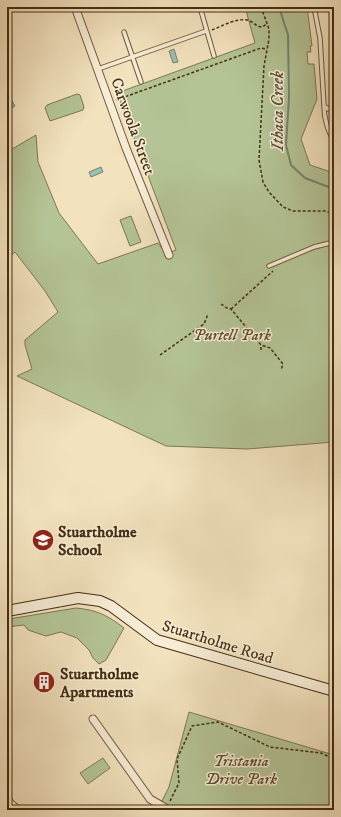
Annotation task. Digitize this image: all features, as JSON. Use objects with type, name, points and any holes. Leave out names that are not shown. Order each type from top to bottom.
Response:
[{"type":"main road","name":"Stuartholme Road","points":[[7,611],[78,598],[100,601],[111,606],[157,640],[334,691]]},
{"type":"street","name":"Carwoola Street","points":[[76,7],[126,148],[169,255]]},
{"type":"street","points":[[94,719],[150,798],[168,809]]},
{"type":"street","points":[[7,799],[10,804],[18,810]]},
{"type":"lane","points":[[200,7],[214,56]]},
{"type":"lane","points":[[314,7],[320,38],[324,116],[328,130],[334,142]]},
{"type":"lane","points":[[98,68],[207,31]]},
{"type":"lane","points":[[124,32],[141,82]]},
{"type":"lane","points":[[324,106],[328,109],[334,108]]},
{"type":"lane","points":[[269,266],[314,247],[334,242]]},
{"type":"path","points":[[261,7],[269,29],[264,66],[259,160],[263,182],[269,192],[283,207],[293,211],[326,212],[334,214]]},
{"type":"path","points":[[207,31],[241,20],[249,20],[259,27],[267,24]]},
{"type":"path","points":[[110,103],[261,48],[267,49]]},
{"type":"path","points":[[231,309],[273,272]]},
{"type":"path","points":[[221,304],[231,309],[261,345],[270,348],[283,364],[281,370]]},
{"type":"path","points":[[160,355],[204,324],[208,314]]},
{"type":"path","points":[[261,345],[261,350]]},
{"type":"path","points":[[168,809],[179,783],[177,760],[192,726],[218,722],[270,747],[321,753],[334,759]]},
{"type":"green space","name":"Purtell Park","points":[[245,7],[307,7],[312,46],[310,46],[311,52],[307,52],[308,64],[314,64],[317,99],[301,139],[310,165],[334,173],[334,442],[247,449],[166,446],[17,376],[32,369],[25,340],[58,312],[45,291],[15,252],[7,259],[7,152],[36,135],[38,162],[59,213],[98,264],[158,243],[166,254],[176,250],[117,93],[255,43]]},
{"type":"green space","points":[[77,94],[80,95],[84,107],[83,110],[50,121],[45,108],[47,105]]},
{"type":"green space","points":[[131,216],[141,242],[130,246],[120,220]]},
{"type":"green space","points":[[76,608],[102,614],[124,628],[106,660],[99,664],[93,658],[89,650],[77,638],[61,632],[46,636],[28,630],[24,625],[7,627],[7,620],[9,619]]},
{"type":"green space","name":"Tristania Drive Park","points":[[189,712],[334,755],[334,810],[235,810],[224,807],[222,810],[174,810],[161,803],[169,787]]},
{"type":"green space","points":[[103,758],[110,768],[88,784],[80,773]]},
{"type":"water","points":[[174,49],[178,62],[173,63],[169,51]]},
{"type":"water","points":[[7,92],[15,106],[10,109],[7,103]]},
{"type":"water","points":[[101,167],[103,172],[91,177],[89,172]]},
{"type":"waterway","name":"Ithaca Creek","points":[[279,7],[288,35],[289,98],[286,145],[291,165],[305,178],[334,189]]},
{"type":"place","name":"Stuartholme School","points":[[43,540]]},
{"type":"place","name":"Stuartholme Apartments","points":[[44,682]]}]
